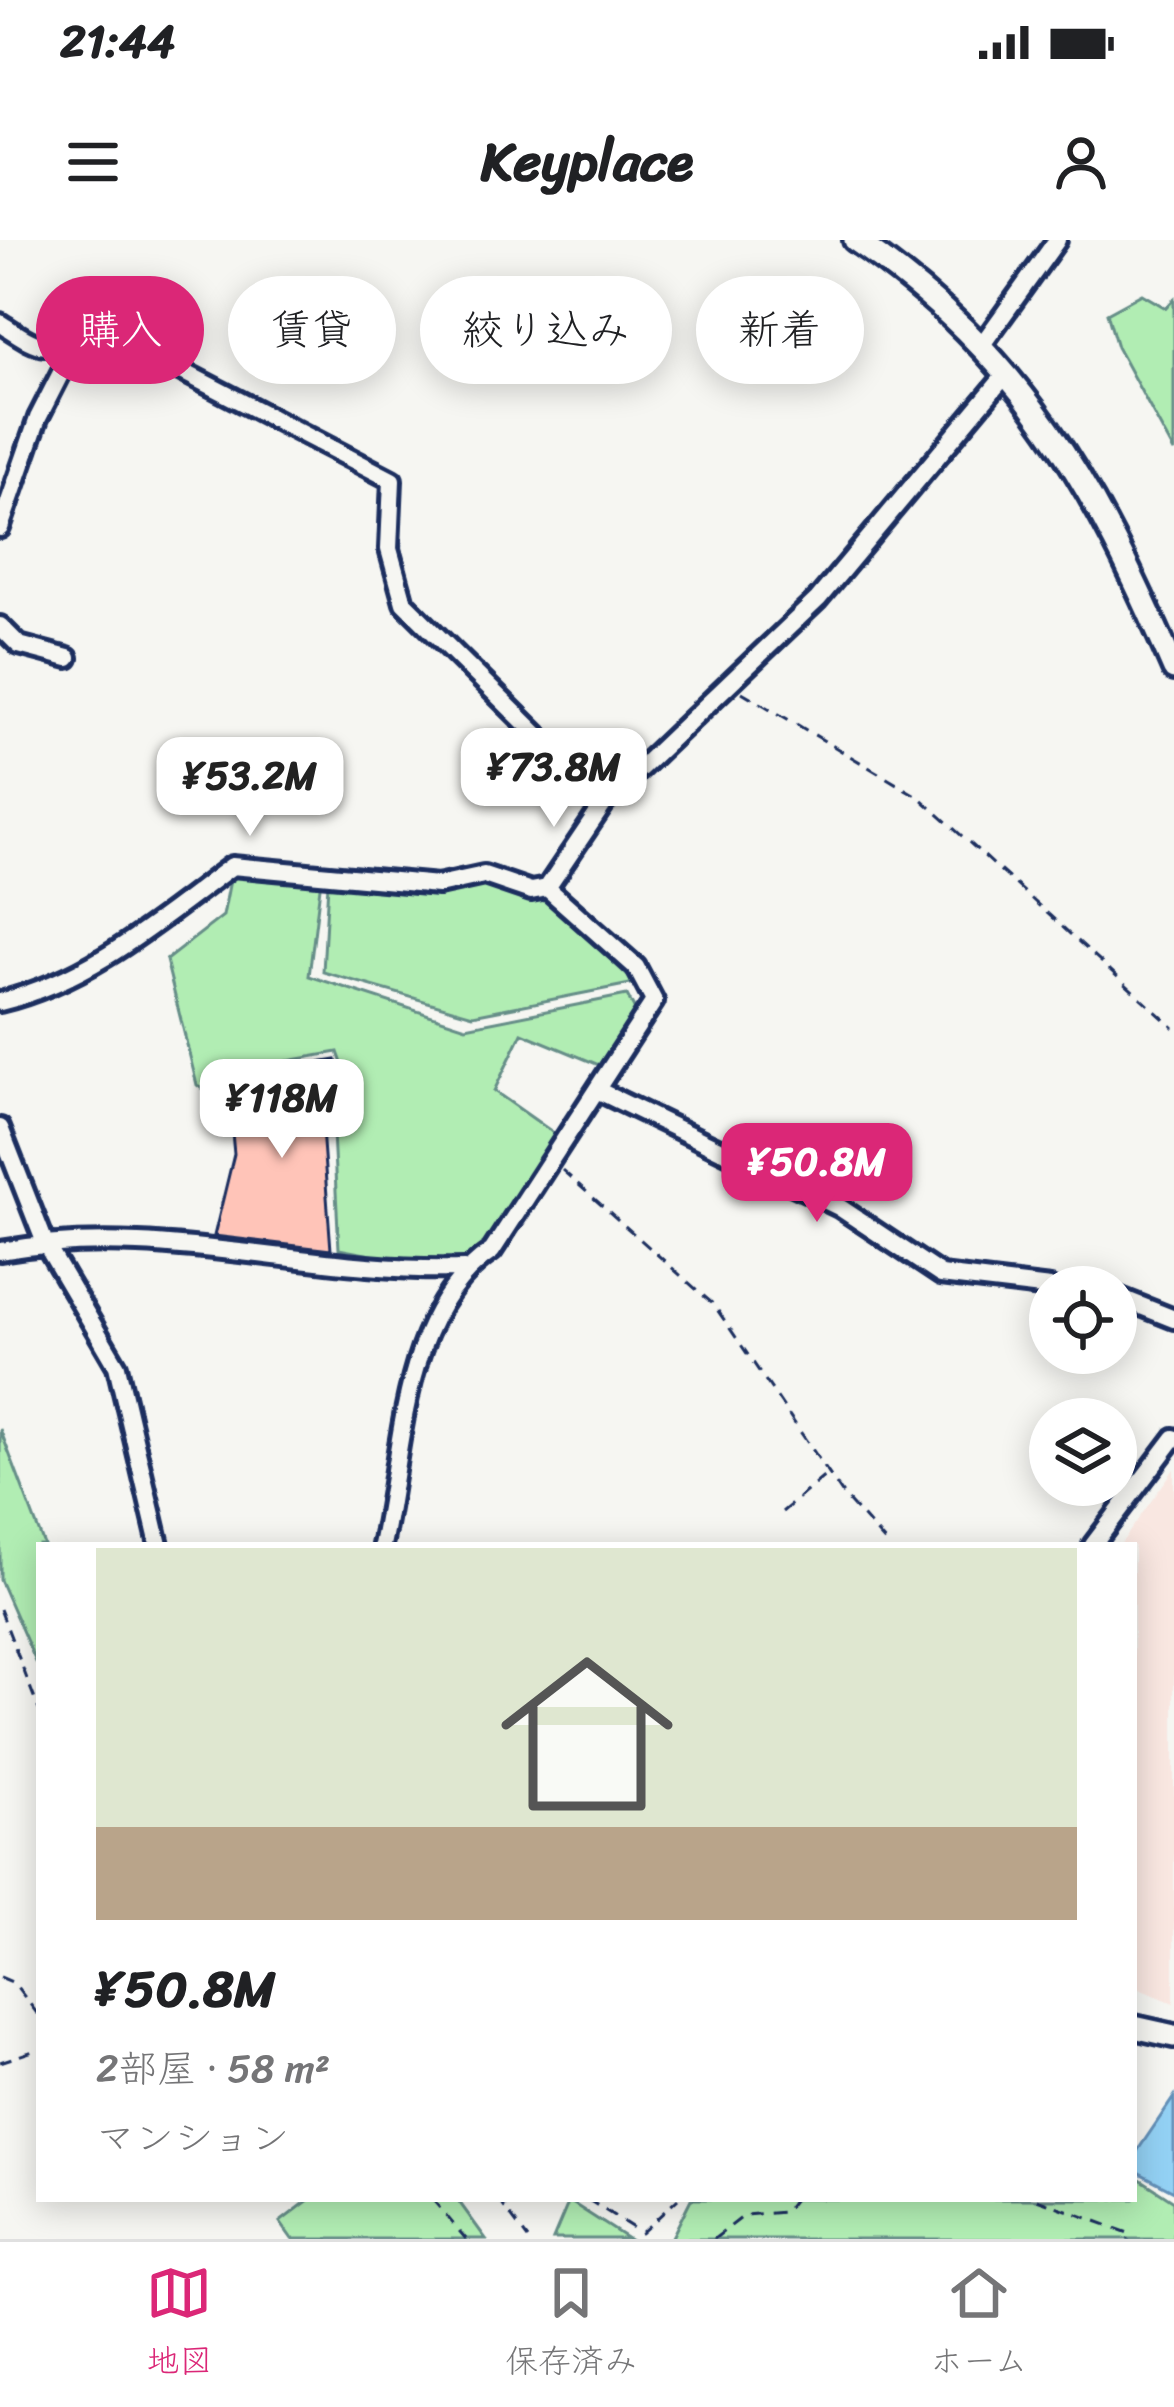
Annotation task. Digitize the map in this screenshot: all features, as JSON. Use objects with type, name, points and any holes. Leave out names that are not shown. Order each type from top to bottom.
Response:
[{"type":"street","points":[[854,240],[920,288],[981,346],[1061,443],[1102,509],[1174,669]]},
{"type":"street","points":[[981,346],[1057,240]]},
{"type":"street","points":[[0,323],[36,343]]},
{"type":"street","points":[[0,1002],[61,982],[111,955],[181,910],[232,866],[438,885],[484,875],[531,891],[547,888],[605,802],[818,599],[1007,373]]},
{"type":"street","points":[[204,383],[392,480],[388,549],[404,603],[605,802]]},
{"type":"street","points":[[0,528],[38,418],[55,384]]},
{"type":"street","points":[[0,626],[19,645],[68,658]]},
{"type":"street","points":[[383,1542],[428,1327],[464,1269],[492,1251],[654,1001],[636,968],[547,888]]},
{"type":"street","points":[[599,1091],[839,1207],[941,1275],[1029,1285]]},
{"type":"street","points":[[0,1128],[45,1243],[117,1366],[158,1542]]},
{"type":"street","points":[[0,1251],[45,1243],[160,1240],[464,1269]]},
{"type":"street","points":[[1137,1304],[1174,1319]]},
{"type":"street","points":[[1096,1542],[1174,1438]]},
{"type":"street","points":[[1137,2028],[1174,2036]]},
{"type":"path","points":[[729,684],[919,797],[1174,1028]]},
{"type":"path","points":[[552,1160],[713,1305],[806,1432],[828,1473],[885,1542]]},
{"type":"path","points":[[782,1512],[828,1473]]},
{"type":"path","points":[[0,1609],[36,1702]]},
{"type":"path","points":[[0,1977],[14,1983],[36,2012]]},
{"type":"path","points":[[0,2062],[36,2049]]},
{"type":"path","points":[[435,2202],[466,2239]]},
{"type":"path","points":[[500,2202],[528,2239]]},
{"type":"path","points":[[591,2202],[641,2233],[675,2202]]},
{"type":"path","points":[[715,2239],[745,2216],[784,2212],[792,2202]]},
{"type":"path","points":[[1044,2202],[1131,2234],[1128,2239]]},
{"type":"shaded area","points":[[1174,1469],[1174,2003],[1137,1988],[1137,1542],[1122,1542]]},
{"type":"green space","points":[[1142,294],[1166,308],[1174,299],[1174,452],[1117,347],[1107,313]]},
{"type":"green space","points":[[231,875],[321,879],[309,976],[466,1027],[627,995],[640,1020],[606,1068],[522,1033],[494,1091],[555,1134],[484,1244],[450,1270],[339,1249],[333,1133],[351,1089],[338,1052],[259,1066],[253,1098],[225,1107],[197,1085],[166,960],[223,916]]},
{"type":"green space","points":[[328,883],[480,883],[544,896],[635,983],[473,1015],[323,972]]},
{"type":"green space","points":[[0,1429],[43,1542],[36,1542],[36,1662],[0,1580]]},
{"type":"green space","points":[[1137,2177],[1174,2201],[1174,2239],[671,2239],[690,2202],[1137,2202]]},
{"type":"green space","points":[[306,2202],[459,2202],[486,2239],[292,2239],[280,2222]]},
{"type":"green space","points":[[571,2202],[628,2239],[553,2239]]},
{"type":"water","points":[[1174,2097],[1174,2191],[1137,2172],[1137,2152]]},
{"type":"building","points":[[336,1060],[345,1088],[322,1129],[331,1250],[214,1236],[234,1154],[230,1111],[262,1106],[265,1072]]}]
